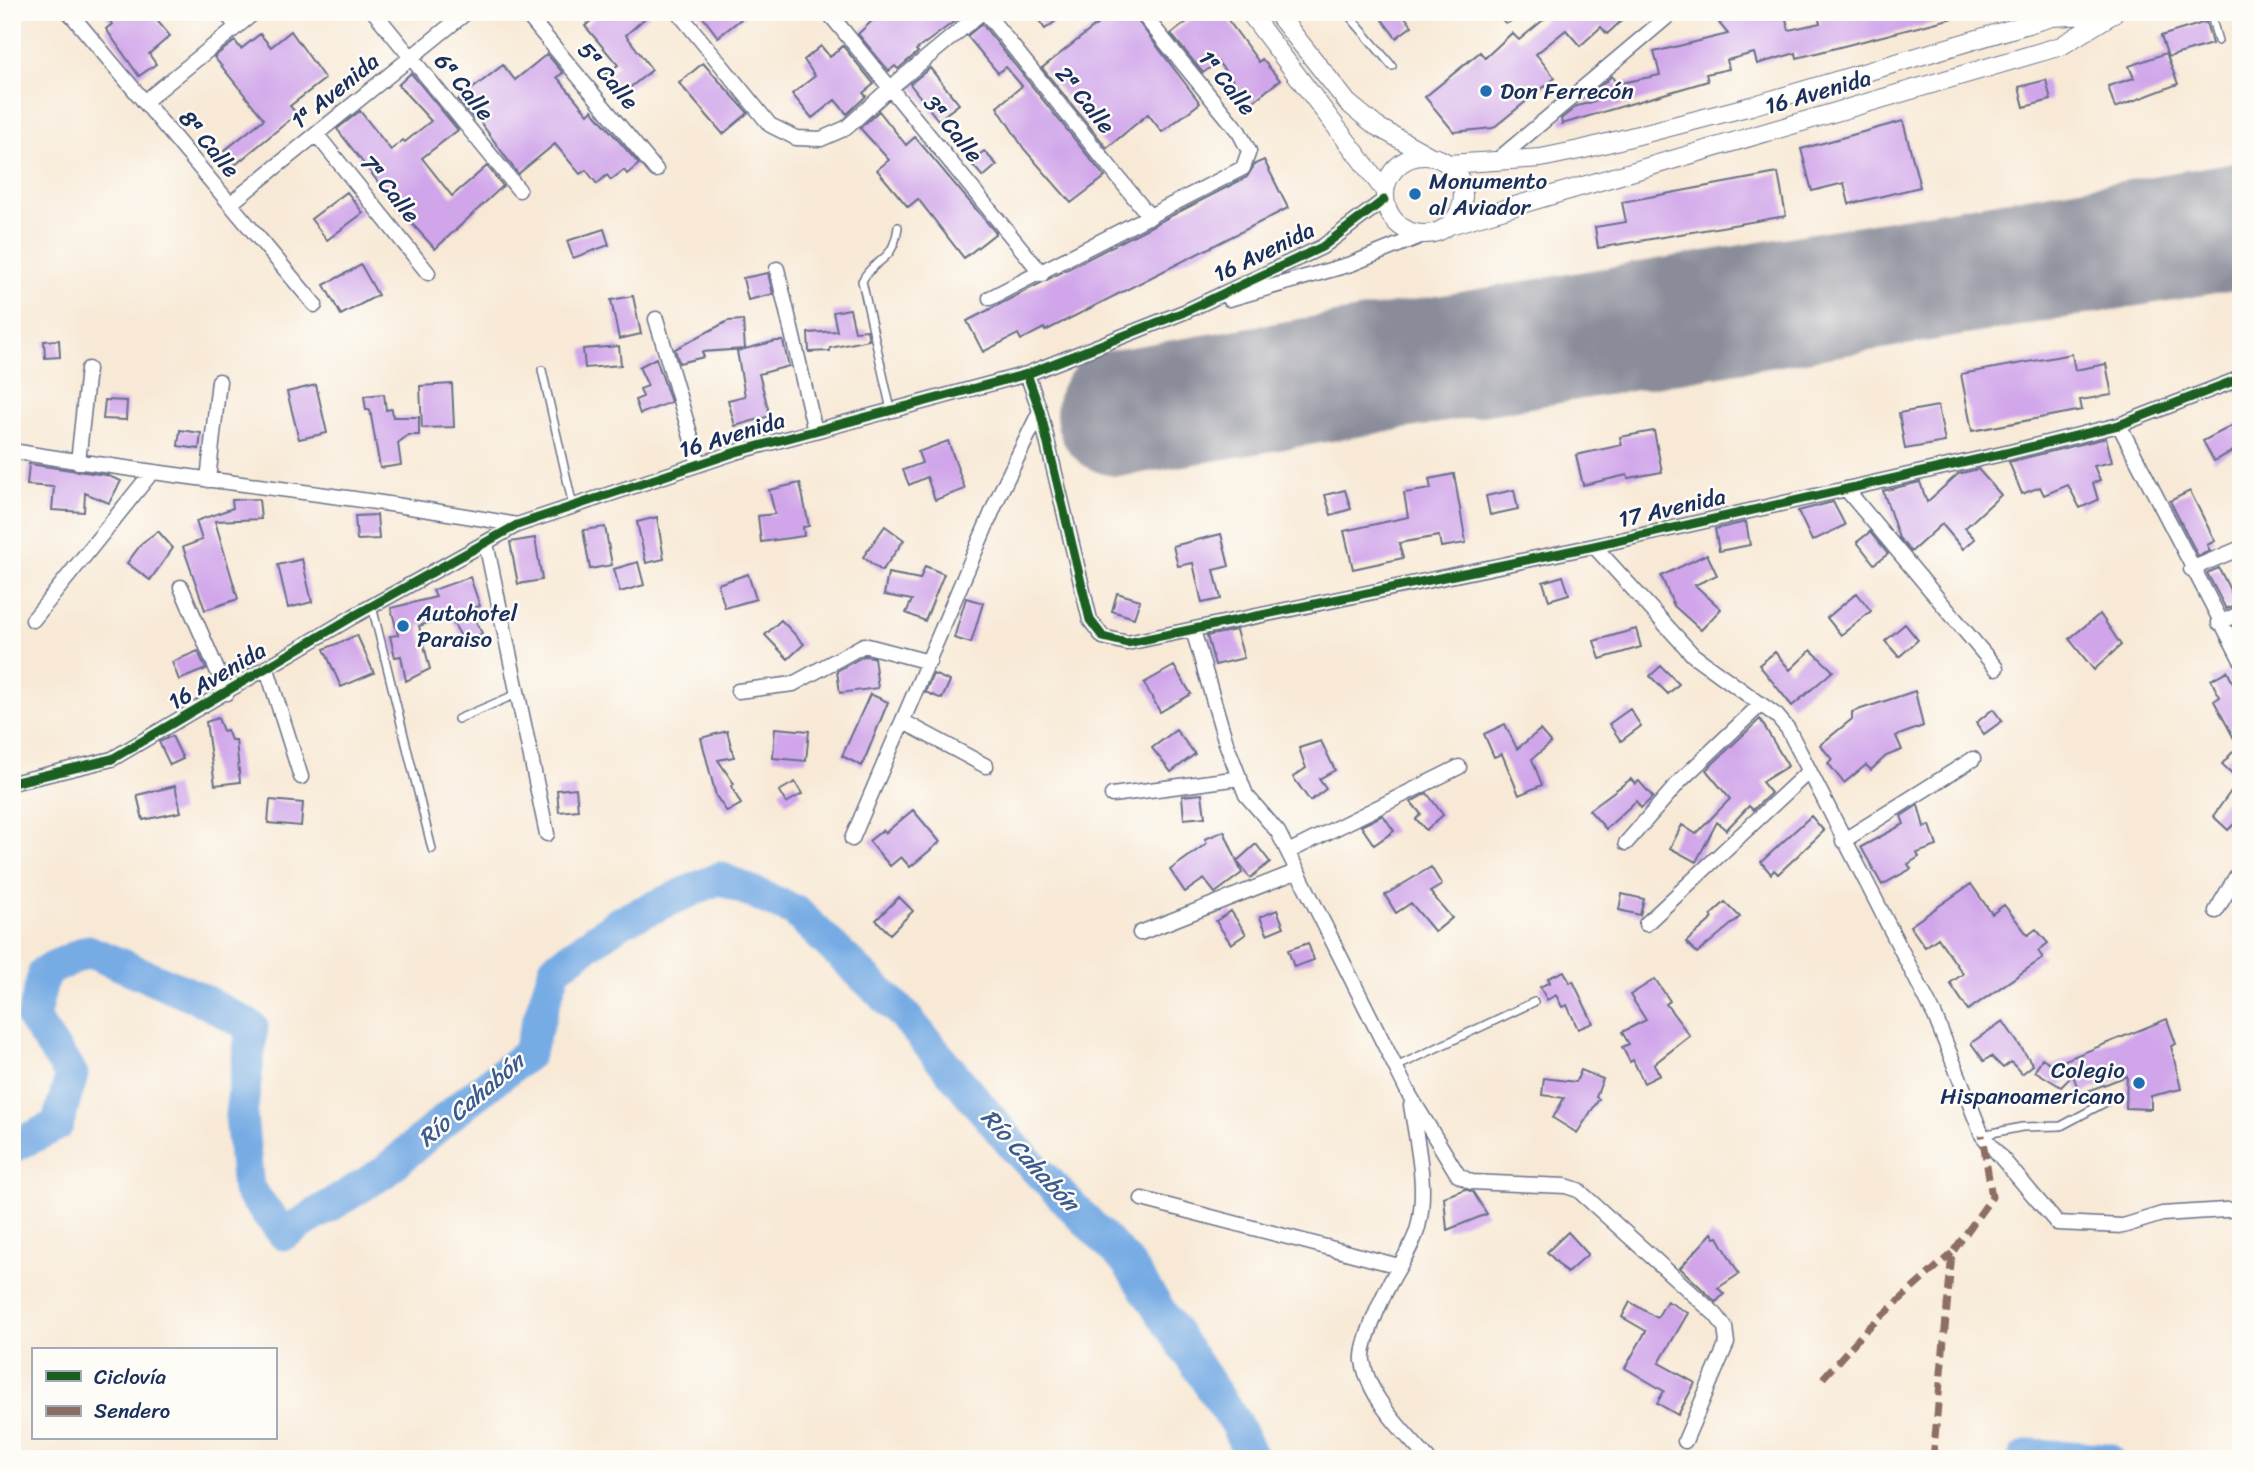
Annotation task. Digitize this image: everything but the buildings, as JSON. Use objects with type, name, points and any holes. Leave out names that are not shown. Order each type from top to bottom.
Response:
[{"type":"street","name":"8ª Calle","points":[[69,12],[315,305]]},
{"type":"street","points":[[225,12],[237,27]]},
{"type":"street","points":[[144,102],[255,12]]},
{"type":"street","name":"6ª Calle","points":[[374,12],[519,190]]},
{"type":"street","name":"1ª Avenida","points":[[230,204],[467,12]]},
{"type":"street","name":"5ª Calle","points":[[525,12],[656,170]]},
{"type":"street","points":[[678,12],[770,125],[796,138],[821,139],[846,128],[890,88],[984,12]]},
{"type":"street","name":"3ª Calle","points":[[828,12],[1042,274]]},
{"type":"street","name":"2ª Calle","points":[[984,12],[1150,217]]},
{"type":"street","name":"1ª Calle","points":[[1141,12],[1238,132],[1248,151],[1243,168],[1150,217]]},
{"type":"street","points":[[1249,12],[1384,195],[1388,211],[1402,228],[1423,235],[1450,225],[1463,201],[1462,187],[1448,164],[1376,126],[1348,103],[1276,12]]},
{"type":"street","points":[[1495,162],[1673,12]]},
{"type":"street","name":"16 Avenida","points":[[1448,164],[1495,162],[1584,149],[1785,96],[2052,17],[2117,13]]},
{"type":"street","name":"16 Avenida","points":[[1450,225],[2061,46],[2117,13]]},
{"type":"street","points":[[1785,96],[1795,124]]},
{"type":"street","name":"7ª Calle","points":[[317,135],[428,273]]},
{"type":"street","points":[[1384,195],[1388,178],[1405,160],[1430,156]]},
{"type":"street","name":"16 Avenida","points":[[12,783],[112,759],[372,605],[517,525],[699,464],[1027,374],[1184,312],[1322,247],[1384,195]]},
{"type":"street","points":[[990,298],[1150,217]]},
{"type":"street","name":"16 Avenida","points":[[1184,312],[1351,264],[1423,235]]},
{"type":"street","points":[[777,268],[815,431]]},
{"type":"street","points":[[656,319],[699,464]]},
{"type":"street","points":[[79,461],[88,369]]},
{"type":"street","points":[[852,839],[905,722],[1001,491],[1040,411],[1027,374]]},
{"type":"street","name":"17 Avenida","points":[[1040,411],[1090,620],[1103,637],[1127,643],[1594,546],[2119,425],[2241,377]]},
{"type":"street","points":[[208,480],[219,381]]},
{"type":"street","points":[[2119,425],[2219,623],[2241,660]]},
{"type":"street","points":[[12,451],[208,480],[406,505],[517,525]]},
{"type":"street","points":[[33,620],[152,472]]},
{"type":"street","points":[[1846,489],[1996,668]]},
{"type":"street","points":[[486,543],[520,693],[547,834]]},
{"type":"street","points":[[1594,546],[1693,655],[1761,704],[1788,729],[1843,841],[1935,1016],[1982,1135],[2057,1223],[2123,1226],[2162,1214],[2241,1209]]},
{"type":"street","points":[[2191,569],[2241,548]]},
{"type":"street","points":[[181,587],[227,693]]},
{"type":"street","points":[[2219,623],[2241,613]]},
{"type":"street","points":[[1193,630],[1246,794],[1278,832],[1410,1096],[1458,1175],[1471,1182],[1566,1186],[1578,1190],[1716,1315],[1725,1327],[1727,1343],[1685,1441]]},
{"type":"street","points":[[738,691],[793,684],[864,645],[929,662]]},
{"type":"street","points":[[267,669],[301,777]]},
{"type":"street","points":[[1626,843],[1681,780],[1761,704]]},
{"type":"street","points":[[905,722],[986,766]]},
{"type":"street","points":[[1843,841],[1973,759]]},
{"type":"street","points":[[1288,852],[1459,767]]},
{"type":"street","points":[[1646,924],[1809,771]]},
{"type":"street","points":[[1112,794],[1240,778]]},
{"type":"street","points":[[2216,911],[2241,868]]},
{"type":"street","points":[[1140,933],[1298,871]]},
{"type":"street","points":[[1410,1096],[1422,1202],[1417,1230],[1364,1350],[1363,1361],[1379,1398],[1428,1459]]},
{"type":"street","points":[[1142,1199],[1399,1266]]},
{"type":"lane","points":[[1346,12],[1392,66]]},
{"type":"lane","points":[[2210,12],[2218,41]]},
{"type":"lane","points":[[891,410],[862,281],[867,272],[893,251],[898,227]]},
{"type":"lane","points":[[542,370],[573,507]]},
{"type":"lane","points":[[372,605],[432,849]]},
{"type":"lane","points":[[458,719],[520,693]]},
{"type":"lane","points":[[1395,1067],[1534,1002]]},
{"type":"lane","points":[[1982,1135],[2022,1127],[2061,1126],[2106,1102]]},
{"type":"waterway","name":"Río Cahabón","points":[[12,1147],[57,1125],[72,1075],[33,1019],[44,972],[88,951],[197,997],[252,1027],[241,1115],[248,1189],[284,1234],[383,1173],[462,1105],[528,1054],[555,968],[620,922],[720,878],[795,911],[904,1015],[1016,1149],[1127,1262],[1236,1424],[1252,1459]]},
{"type":"waterway","name":"Río Cahabón","points":[[2024,1459],[2032,1455],[2107,1459]]},
{"type":"runway","points":[[1119,413],[2241,225]]},
{"type":"marked path","points":[[1933,1459],[1952,1253],[1992,1197],[1982,1135]]},
{"type":"marked path","points":[[1823,1378],[1865,1331],[1952,1253]]},
{"type":"cycle path","points":[[12,783],[112,759],[354,616],[517,525],[736,452],[1027,374],[1184,312],[1322,247],[1384,200]]},
{"type":"cycle path","points":[[1027,374],[1040,411],[1090,620],[1103,637],[1127,643],[1594,546],[2006,453],[2119,425],[2241,378]]},
{"type":"place","name":"Don Ferrecón","points":[[1486,91]]},
{"type":"place","name":"Monumento al Aviador","points":[[1415,194]]},
{"type":"place","name":"Autohotel Paraiso","points":[[403,626]]},
{"type":"place","name":"Colegio Hispanoamericano","points":[[2139,1083]]}]
